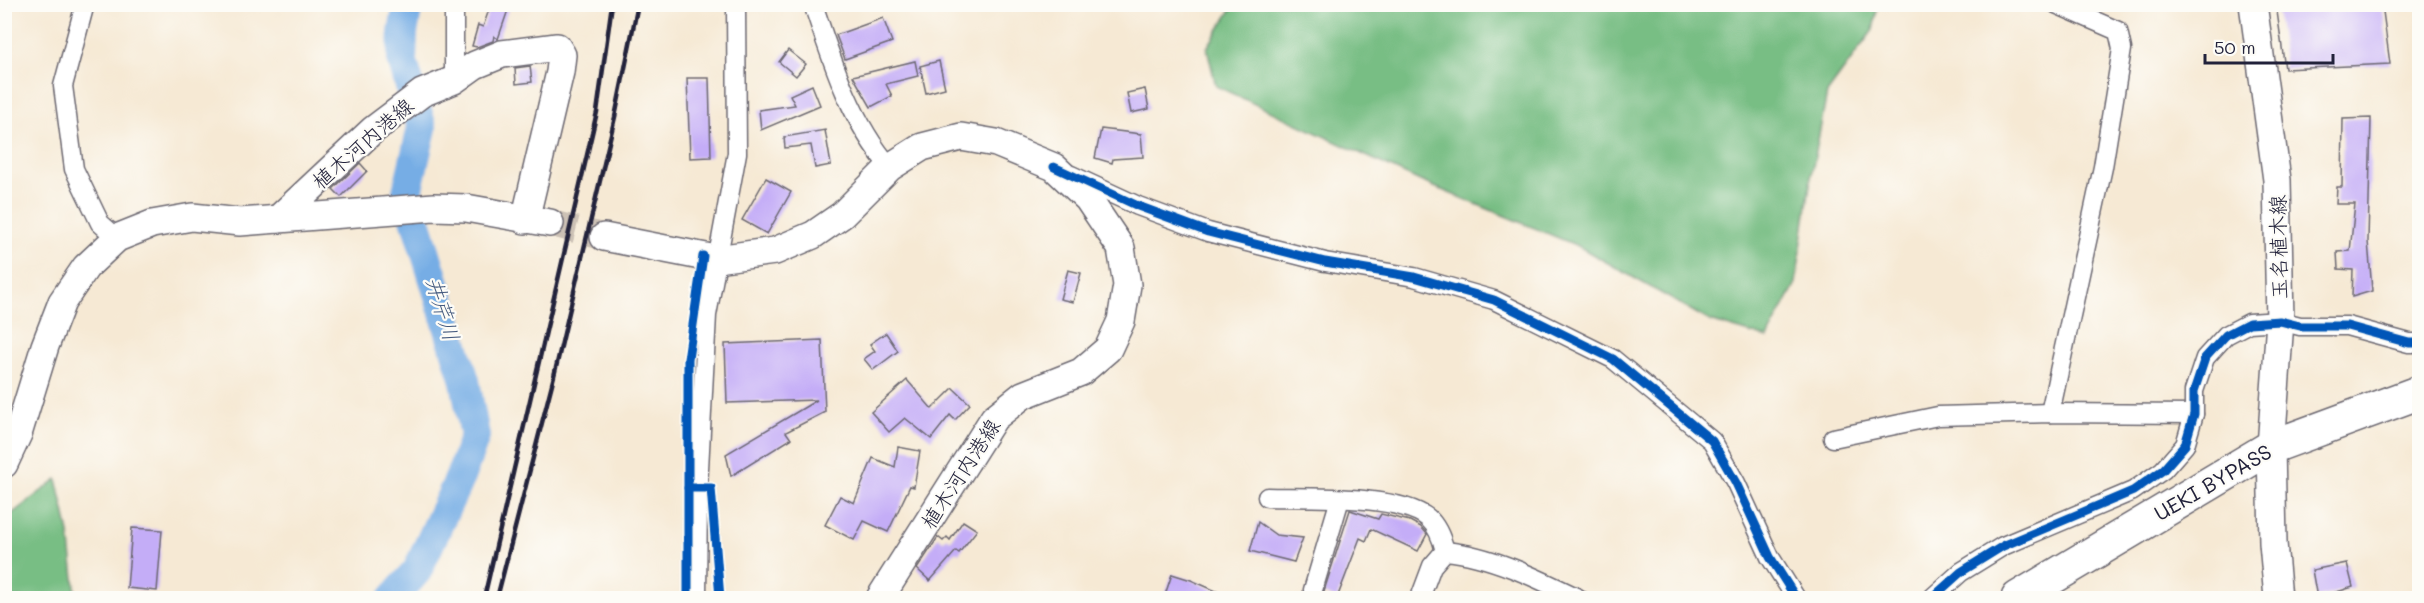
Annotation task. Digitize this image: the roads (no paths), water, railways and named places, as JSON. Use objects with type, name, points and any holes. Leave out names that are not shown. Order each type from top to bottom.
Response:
[{"type":"highway","name":"UEKI BYPASS","points":[[2018,598],[2271,447],[2420,392]]},
{"type":"main road","name":"玉名植木線","points":[[2253,4],[2277,180],[2280,321],[2271,447],[2273,543],[2278,598]]},
{"type":"main road","name":"植木河内港線","points":[[4,464],[18,434],[45,346],[62,302],[86,267],[117,238],[152,224],[192,217],[240,222],[434,207],[466,208],[538,221],[549,126],[562,55],[557,47],[549,46],[502,54],[475,65],[454,80],[423,93],[373,130],[278,219]]},
{"type":"main road","name":"植木河内港線","points":[[604,237],[716,259],[775,251],[813,235],[842,215],[890,167],[922,147],[961,137],[996,143],[1054,168],[1089,199],[1121,248],[1127,285],[1121,321],[1108,349],[1081,372],[1023,396],[994,418],[880,598]]},
{"type":"street","points":[[85,4],[63,86],[72,157],[74,169],[100,223],[117,238]]},
{"type":"street","points":[[454,4],[454,80]]},
{"type":"street","points":[[697,598],[702,374],[707,315],[737,153],[736,4]]},
{"type":"street","points":[[813,4],[851,104],[871,145],[890,167]]},
{"type":"street","points":[[2050,412],[2103,167],[2122,49],[2118,31],[2056,4]]},
{"type":"street","points":[[1054,168],[1138,206],[1208,232],[1325,262],[1414,277],[1494,300],[1613,359],[1712,441],[1736,483],[1770,557],[1794,597]]},
{"type":"street","points":[[1932,598],[1961,572],[2004,546],[2133,491],[2156,475],[2185,445],[2194,414],[2194,391],[2205,358],[2226,335],[2249,322],[2280,321],[2300,326],[2347,326],[2409,343],[2420,343]]},
{"type":"street","points":[[1833,438],[1938,416],[2050,412],[2194,414]]},
{"type":"street","points":[[1266,497],[1340,499],[1390,504],[1413,510],[1428,519],[1440,535],[1445,551]]},
{"type":"street","points":[[1313,590],[1340,499]]},
{"type":"street","points":[[1420,598],[1432,566],[1445,551]]},
{"type":"street","points":[[1445,551],[1464,553],[1499,565],[1578,598]]},
{"type":"waterway","name":"井芹川","points":[[393,598],[417,571],[460,477],[475,436],[465,381],[407,192],[422,128],[402,59],[403,33],[408,4]]},
{"type":"tunnel","points":[[550,223],[604,237]]},
{"type":"railway","points":[[484,598],[597,112],[612,4]]},
{"type":"railway","points":[[497,598],[554,376],[615,117],[638,4]]}]
